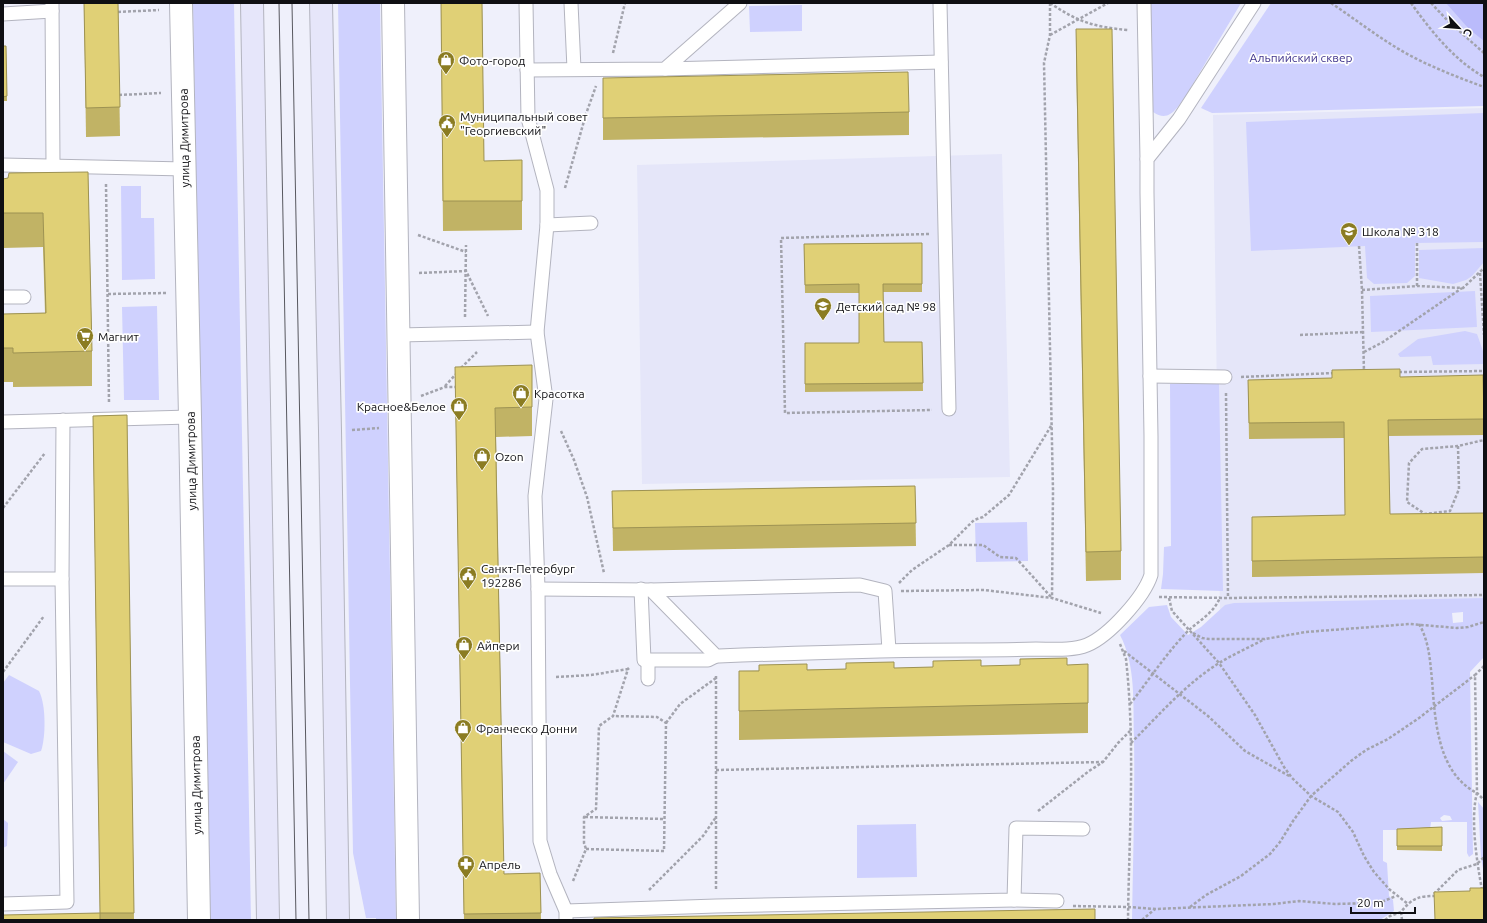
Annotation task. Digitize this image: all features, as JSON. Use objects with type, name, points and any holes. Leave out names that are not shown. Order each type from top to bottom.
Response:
[{"type":"street","points":[[252,3],[268,920]]},
{"type":"street","points":[[321,3],[338,920]]},
{"type":"street","points":[[393,3],[408,920]]},
{"type":"street","name":"улица Димитрова","points":[[172,6],[185,169],[199,920]]},
{"type":"lane","points":[[526,3],[528,118],[547,190],[547,225],[537,332],[546,399],[535,496],[538,589],[540,841],[550,874],[566,916],[716,906],[1014,900],[1057,901]]},
{"type":"lane","points":[[571,3],[574,69]]},
{"type":"lane","points":[[665,69],[740,3]]},
{"type":"lane","points":[[940,3],[949,409]]},
{"type":"lane","points":[[646,660],[708,660],[716,656],[889,650],[1070,648],[1086,645],[1098,639],[1116,623],[1140,595],[1148,583],[1152,566],[1144,3]]},
{"type":"lane","points":[[1147,159],[1179,119],[1254,3]]},
{"type":"lane","points":[[3,14],[52,7],[53,166]]},
{"type":"lane","points":[[527,70],[665,69],[941,62]]},
{"type":"lane","points":[[3,166],[185,169]]},
{"type":"lane","points":[[547,225],[591,223]]},
{"type":"lane","points":[[3,297],[24,297]]},
{"type":"lane","points":[[399,335],[537,332]]},
{"type":"lane","points":[[1150,376],[1225,377]]},
{"type":"lane","points":[[3,422],[63,425],[109,419],[190,417]]},
{"type":"lane","points":[[3,904],[67,902],[62,579],[63,425]]},
{"type":"lane","points":[[3,579],[62,579]]},
{"type":"lane","points":[[538,589],[646,590],[860,585],[885,592],[889,650]]},
{"type":"lane","points":[[646,590],[716,656]]},
{"type":"lane","points":[[646,590],[646,660],[648,679]]},
{"type":"lane","points":[[1014,900],[1016,828],[1083,829]]},
{"type":"path","points":[[613,53],[625,3]]},
{"type":"path","points":[[1050,3],[1077,20],[1092,25],[1106,28],[1145,31]]},
{"type":"path","points":[[1050,3],[1050,35],[1044,63],[1053,491],[1052,598]]},
{"type":"path","points":[[1050,35],[1108,3]]},
{"type":"path","points":[[1331,3],[1412,57],[1449,74],[1484,87]]},
{"type":"path","points":[[1411,3],[1432,30],[1458,58],[1484,77]]},
{"type":"path","points":[[1431,3],[1448,21],[1484,53]]},
{"type":"path","points":[[118,12],[172,6]]},
{"type":"path","points":[[564,191],[586,114],[598,81]]},
{"type":"path","points":[[119,95],[164,93]]},
{"type":"path","points":[[106,167],[109,419]]},
{"type":"path","points":[[416,234],[466,252]]},
{"type":"path","points":[[946,234],[781,238],[781,246],[785,413],[949,409]]},
{"type":"path","points":[[1417,243],[1417,286]]},
{"type":"path","points":[[465,334],[466,245]]},
{"type":"path","points":[[1359,246],[1362,290],[1364,372],[1371,372]]},
{"type":"path","points":[[1364,352],[1383,342],[1463,288],[1484,268]]},
{"type":"path","points":[[416,273],[466,271]]},
{"type":"path","points":[[445,387],[473,355],[499,333],[487,314],[466,271]]},
{"type":"path","points":[[1480,272],[1484,335]]},
{"type":"path","points":[[1362,290],[1417,286],[1463,288]]},
{"type":"path","points":[[108,294],[167,293]]},
{"type":"path","points":[[1300,335],[1363,332]]},
{"type":"path","points":[[1394,372],[1484,371]]},
{"type":"path","points":[[1228,598],[1225,377],[1341,373]]},
{"type":"path","points":[[418,398],[445,387],[461,386]]},
{"type":"path","points":[[546,399],[574,460],[587,497],[608,589]]},
{"type":"path","points":[[3,508],[63,425]]},
{"type":"path","points":[[885,592],[898,584],[912,570],[949,545],[974,520],[983,517],[1009,495],[1052,425]]},
{"type":"path","points":[[330,431],[401,428]]},
{"type":"path","points":[[1458,446],[1459,490],[1450,511],[1425,514],[1407,502],[1409,463],[1422,449],[1458,446],[1484,440]]},
{"type":"path","points":[[949,545],[983,544],[1000,557],[1016,558],[1052,598]]},
{"type":"path","points":[[885,592],[984,590],[1052,598],[1116,623],[1126,659],[1129,705],[1131,774],[1128,920]]},
{"type":"path","points":[[1140,595],[1169,598],[1484,595]]},
{"type":"path","points":[[1129,705],[1189,630],[1217,606],[1220,597]]},
{"type":"path","points":[[1169,598],[1172,611],[1219,663],[1255,715],[1292,778],[1311,796],[1338,812],[1358,843],[1368,864],[1389,889],[1408,904]]},
{"type":"path","points":[[3,672],[47,612]]},
{"type":"path","points":[[1189,630],[1202,638],[1209,639],[1265,639],[1306,632],[1419,624],[1457,628],[1468,627],[1484,622]]},
{"type":"path","points":[[1419,624],[1427,642],[1434,707],[1441,745],[1455,775],[1464,785],[1477,793],[1484,800]]},
{"type":"path","points":[[1130,744],[1179,695],[1205,672],[1265,639]]},
{"type":"path","points":[[1123,650],[1208,716],[1245,751],[1292,778]]},
{"type":"path","points":[[716,656],[716,906]]},
{"type":"path","points":[[538,679],[591,675],[628,669],[646,660]]},
{"type":"path","points":[[1190,907],[1206,895],[1241,876],[1270,854],[1280,842],[1311,796],[1366,750],[1388,739],[1434,707],[1475,675],[1484,666]]},
{"type":"path","points":[[584,817],[596,809],[599,726],[613,716],[628,669]]},
{"type":"path","points":[[1475,675],[1477,793],[1474,804],[1477,864],[1483,896]]},
{"type":"path","points":[[586,849],[664,851],[666,723],[680,704],[716,678]]},
{"type":"path","points":[[613,716],[658,717],[666,723]]},
{"type":"path","points":[[1016,828],[1103,762],[1130,731]]},
{"type":"path","points":[[716,770],[1103,762]]},
{"type":"path","points":[[584,817],[664,819]]},
{"type":"path","points":[[566,916],[569,889],[586,849],[584,843],[584,817]]},
{"type":"path","points":[[647,892],[703,836],[716,817]]},
{"type":"path","points":[[1432,896],[1458,870],[1477,864],[1484,857]]},
{"type":"path","points":[[1057,901],[1070,906],[1156,909],[1274,904],[1299,901],[1335,904],[1380,903],[1396,896]]},
{"type":"path","points":[[1385,920],[1390,916],[1401,912],[1408,904],[1419,897],[1440,896]]},
{"type":"path","points":[[1142,920],[1156,909]]},
{"type":"path","points":[[1401,912],[1402,920]]},
{"type":"shaded area","points":[[1446,3],[1484,3],[1484,41],[1469,29]]},
{"type":"shaded area","name":"Школа № 318","points":[[1484,108],[1484,610],[1220,614],[1213,115]]},
{"type":"shaded area","name":"Детский сад № 98","points":[[1002,154],[1010,477],[642,484],[637,165]]},
{"type":"green space","points":[[193,3],[234,3],[251,920],[209,920]]},
{"type":"green space","points":[[338,3],[380,3],[396,920],[376,920],[376,918],[366,918],[353,853]]},
{"type":"green space","points":[[1151,3],[1241,3],[1187,94],[1173,112],[1164,116],[1153,112],[1151,101]]},
{"type":"green space","name":"Альпийский сквер","points":[[1271,3],[1484,3],[1484,106],[1212,113],[1201,108]]},
{"type":"green space","points":[[802,5],[802,31],[750,32],[749,6]]},
{"type":"green space","points":[[1484,113],[1484,242],[1415,243],[1415,276],[1407,283],[1374,284],[1367,278],[1365,246],[1251,251],[1246,122]]},
{"type":"green space","points":[[121,186],[141,186],[141,218],[154,218],[155,279],[122,280]]},
{"type":"green space","points":[[1484,248],[1484,262],[1472,276],[1466,280],[1453,284],[1419,278],[1419,250]]},
{"type":"green space","points":[[1475,291],[1477,327],[1371,332],[1370,296]]},
{"type":"green space","points":[[157,306],[159,400],[124,400],[122,307]]},
{"type":"green space","points":[[1465,331],[1477,334],[1484,354],[1484,364],[1433,365],[1431,356],[1400,357],[1398,354],[1418,339]]},
{"type":"green space","points":[[1170,384],[1219,384],[1223,591],[1161,589],[1164,547],[1171,546]]},
{"type":"green space","points":[[1027,522],[1028,561],[976,562],[975,523]]},
{"type":"green space","points":[[1484,598],[1484,657],[1470,672],[1473,854],[1469,857],[1467,853],[1467,822],[1431,822],[1430,830],[1383,830],[1383,861],[1387,863],[1389,896],[1393,900],[1394,911],[1380,920],[1132,920],[1134,783],[1133,684],[1129,659],[1120,635],[1149,607],[1167,605],[1171,617],[1188,635],[1201,627],[1225,605],[1234,603]],"holes":[[[1463,612],[1463,622],[1453,623],[1452,613]],[[1444,815],[1450,816],[1452,820],[1442,821],[1440,818]]]},
{"type":"green space","points":[[9,675],[39,691],[44,712],[44,738],[41,751],[31,754],[3,742],[3,683]]},
{"type":"green space","points":[[1484,695],[1484,790],[1483,789]]},
{"type":"green space","points":[[3,751],[18,762],[3,784]]},
{"type":"green space","points":[[1478,802],[1484,809],[1484,874],[1481,858]]},
{"type":"green space","points":[[3,819],[8,823],[7,846],[3,848]]},
{"type":"green space","points":[[916,824],[917,877],[857,878],[857,825]]},
{"type":"building","points":[[84,3],[118,3],[120,107],[86,108]]},
{"type":"building","points":[[441,3],[482,3],[484,161],[522,160],[522,201],[443,201]]},
{"type":"building","points":[[1076,29],[1112,29],[1121,551],[1086,552]]},
{"type":"building","points":[[3,46],[6,46],[7,96],[3,97]]},
{"type":"building","points":[[908,72],[909,112],[603,118],[603,78]]},
{"type":"building","points":[[88,172],[92,351],[13,353],[13,348],[3,348],[3,314],[46,313],[43,213],[3,213],[3,179],[8,178],[9,173]]},
{"type":"building","points":[[922,243],[922,284],[883,284],[884,342],[922,342],[923,383],[805,384],[805,343],[859,343],[859,284],[805,285],[804,244]]},
{"type":"building","points":[[532,365],[532,407],[495,408],[504,874],[540,873],[541,913],[464,914],[455,367]]},
{"type":"building","points":[[1400,369],[1400,377],[1483,375],[1484,419],[1388,420],[1390,514],[1484,513],[1484,557],[1252,561],[1252,517],[1345,515],[1344,422],[1249,423],[1248,380],[1332,378],[1332,370]]},
{"type":"building","points":[[127,415],[134,913],[100,913],[93,416]]},
{"type":"building","points":[[915,486],[916,523],[613,528],[612,491]]},
{"type":"building","points":[[1067,658],[1067,665],[1088,664],[1088,703],[739,711],[739,671],[759,671],[759,665],[807,664],[807,670],[846,669],[846,663],[894,662],[894,668],[933,667],[933,661],[981,660],[981,666],[1020,665],[1020,659]]},
{"type":"building","points":[[1442,827],[1442,846],[1397,846],[1397,829]]},
{"type":"building","points":[[1470,888],[1484,888],[1484,920],[1435,920],[1434,892],[1470,891]]},
{"type":"building","points":[[1095,909],[1095,920],[594,920],[594,918]]},
{"type":"building","points":[[100,913],[100,920],[3,920],[3,915]]},
{"type":"tram line","points":[[279,3],[296,920]]},
{"type":"tram line","points":[[292,3],[309,920]]},
{"type":"place","name":"Фото-город","points":[[446,75]]},
{"type":"place","name":"Муниципальный совет \"Георгиевский\"","points":[[447,138]]},
{"type":"place","name":"Школа № 318","points":[[1349,246]]},
{"type":"place","name":"Детский сад № 98","points":[[823,321]]},
{"type":"place","name":"Магнит","points":[[85,351]]},
{"type":"place","name":"Красотка","points":[[521,408]]},
{"type":"place","name":"Красное&Белое","points":[[459,421]]},
{"type":"place","name":"Ozon","points":[[482,471]]},
{"type":"place","name":"Санкт-Петербург 192286","points":[[468,590]]},
{"type":"place","name":"Айпери","points":[[464,660]]},
{"type":"place","name":"Франческо Донни","points":[[463,743]]},
{"type":"place","name":"Апрель","points":[[466,879]]}]
